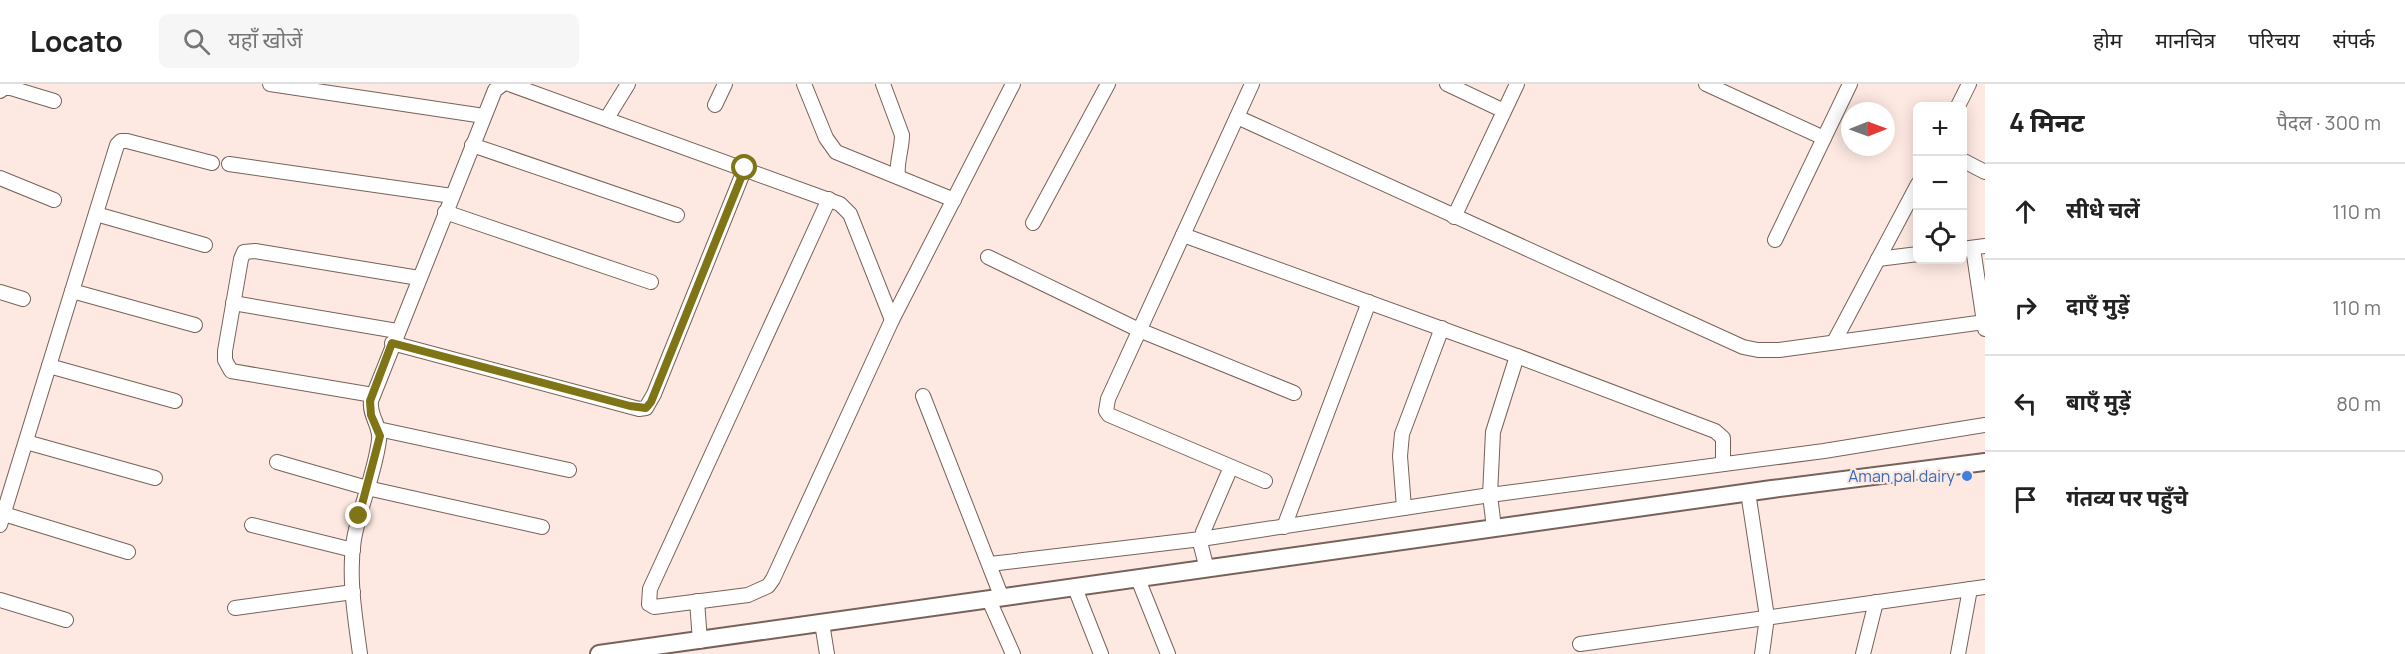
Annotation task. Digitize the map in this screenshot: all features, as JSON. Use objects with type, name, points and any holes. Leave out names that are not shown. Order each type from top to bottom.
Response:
[{"type":"street","points":[[270,84],[484,116]]},
{"type":"street","points":[[360,654],[353,592],[353,550],[379,444],[378,429],[370,408],[372,394],[484,116],[495,90],[503,84],[607,118],[840,204],[850,214],[892,320]]},
{"type":"street","points":[[607,118],[628,84]]},
{"type":"street","points":[[715,105],[725,84]]},
{"type":"street","points":[[804,84],[825,138],[836,152],[954,200]]},
{"type":"street","points":[[829,199],[648,599],[649,604],[697,607],[748,595],[768,586],[773,579],[892,320],[1013,84]]},
{"type":"street","points":[[1033,223],[1108,84]]},
{"type":"street","points":[[1252,84],[1108,399],[1106,411],[1110,415],[1265,481]]},
{"type":"street","points":[[1447,84],[1504,111]]},
{"type":"street","points":[[1454,217],[1517,84]]},
{"type":"street","points":[[1706,84],[1824,138]]},
{"type":"street","points":[[1775,240],[1850,84]]},
{"type":"street","points":[[1960,102],[1970,84]]},
{"type":"street","points":[[886,85],[902,135],[897,162],[898,177]]},
{"type":"street","points":[[0,91],[4,88],[11,88],[54,101]]},
{"type":"street","points":[[1237,117],[1743,347],[1758,350],[1779,350],[1984,325],[1974,248]]},
{"type":"street","points":[[128,552],[2,519],[117,145],[121,141],[212,164]]},
{"type":"street","points":[[472,145],[676,215]]},
{"type":"street","points":[[1967,163],[1985,172]]},
{"type":"street","points":[[229,164],[452,196]]},
{"type":"street","points":[[233,303],[395,337],[630,406],[646,408],[651,402],[745,168]]},
{"type":"street","points":[[0,178],[54,200]]},
{"type":"street","points":[[1834,342],[1913,192]]},
{"type":"street","points":[[445,212],[651,282]]},
{"type":"street","points":[[96,214],[205,245]]},
{"type":"street","points":[[1183,234],[1442,328],[1721,434],[1724,443],[1723,464]]},
{"type":"street","points":[[372,394],[231,370],[225,360],[225,351],[241,259],[244,252],[249,251],[419,278]]},
{"type":"street","points":[[1878,259],[1913,255]]},
{"type":"street","points":[[988,257],[1139,330],[1294,393]]},
{"type":"street","points":[[72,291],[195,325]]},
{"type":"street","points":[[0,292],[23,299]]},
{"type":"street","points":[[1284,526],[1369,302]]},
{"type":"street","points":[[1404,508],[1400,456],[1402,434],[1442,328]]},
{"type":"street","points":[[1493,524],[1490,500],[1493,432],[1517,356]]},
{"type":"street","points":[[49,366],[175,401]]},
{"type":"street","points":[[923,396],[992,570],[1013,654]]},
{"type":"street","points":[[992,570],[1201,542],[1284,526],[1404,508],[1490,500],[1985,425]]},
{"type":"street","points":[[378,429],[569,470]]},
{"type":"street","points":[[26,442],[155,478]]},
{"type":"street","points":[[277,462],[367,488],[542,527]]},
{"type":"street","points":[[599,654],[696,642],[997,596],[1138,579],[1206,565],[1493,524],[1985,462]]},
{"type":"street","points":[[1206,565],[1201,542],[1206,521],[1231,467]]},
{"type":"street","points":[[1748,492],[1767,617],[1762,654]]},
{"type":"street","points":[[252,525],[353,550]]},
{"type":"street","points":[[1138,579],[1168,654]]},
{"type":"street","points":[[1580,644],[1985,587]]},
{"type":"street","points":[[1075,588],[1101,654]]},
{"type":"street","points":[[1958,654],[1970,589]]},
{"type":"street","points":[[235,608],[353,592]]},
{"type":"street","points":[[0,600],[66,620]]},
{"type":"street","points":[[1863,654],[1876,602]]},
{"type":"street","points":[[696,642],[697,607]]},
{"type":"street","points":[[822,623],[827,654]]},
{"type":"place","name":"Aman pal dairy","points":[[1967,476]]},
{"type":"route","points":[[359,516],[380,436],[371,415],[370,401],[392,343],[639,409],[646,408],[651,402],[745,168]]}]
